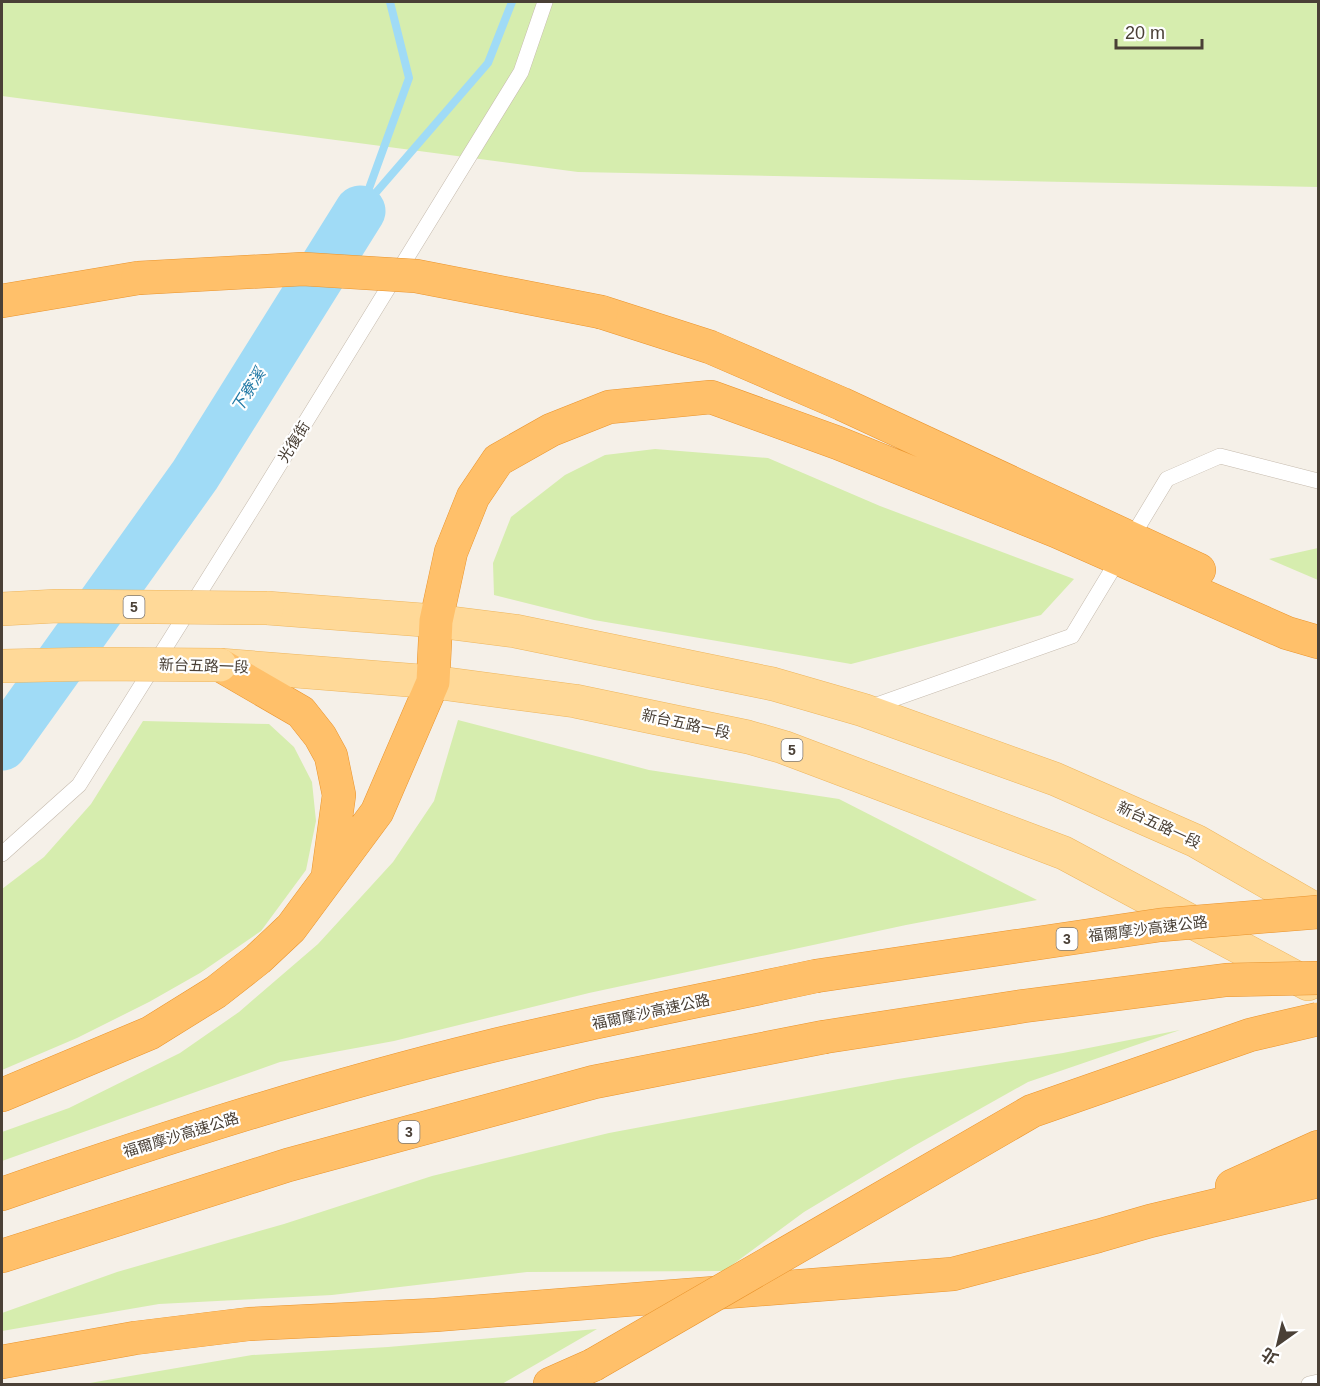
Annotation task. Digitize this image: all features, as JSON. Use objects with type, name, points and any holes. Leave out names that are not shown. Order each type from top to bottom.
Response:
[{"type":"highway","points":[[2,302],[138,278],[303,269],[416,276],[601,312],[710,346],[842,404],[1287,633],[1318,642]]},
{"type":"highway","points":[[2,1095],[150,1033],[216,992],[291,928],[377,812],[433,682],[436,621],[451,552],[473,497],[498,460],[551,430],[609,407],[711,397],[838,443],[1056,531],[1125,549],[1272,604],[1318,631]]},
{"type":"highway","points":[[220,665],[301,712],[320,736],[331,756],[339,795],[328,879]]},
{"type":"highway","name":"福爾摩沙高速公路","points":[[2,1194],[93,1162],[299,1098],[483,1048],[816,976],[1160,925],[1318,911]]},
{"type":"highway","name":"3","points":[[2,1257],[288,1165],[594,1082],[824,1037],[1024,1006],[1226,980],[1318,978]]},
{"type":"highway","points":[[550,1384],[593,1365],[1032,1111],[1250,1035],[1318,1018]]},
{"type":"highway","points":[[1150,1221],[1318,1147]]},
{"type":"highway","points":[[2,1362],[135,1338],[249,1324],[435,1315],[953,1274],[1150,1221],[1318,1181]]},
{"type":"main road","name":"新台五路一段","points":[[2,609],[57,606],[267,608],[436,621],[515,631],[773,684],[863,710],[1055,779],[1196,841],[1318,911]]},
{"type":"main road","name":"新台五路一段","points":[[2,666],[220,665],[433,682],[575,701],[748,737],[783,747],[1064,853],[1318,990]]},
{"type":"lane","name":"光復街","points":[[2,854],[79,785],[251,511],[521,72],[545,2]]},
{"type":"lane","points":[[863,710],[1072,636],[1167,478],[1220,456],[1318,481]]},
{"type":"lane","points":[[1309,1384],[1318,1382]]},
{"type":"green space","points":[[2,2],[1318,2],[1318,187],[578,172],[2,96]]},
{"type":"green space","points":[[655,449],[768,458],[880,506],[1074,579],[1041,615],[851,664],[594,620],[494,595],[493,563],[511,517],[565,475],[605,455]]},
{"type":"green space","points":[[1318,548],[1318,580],[1269,559]]},
{"type":"green space","points":[[458,720],[649,770],[839,799],[1037,900],[906,925],[589,993],[394,1041],[280,1062],[2,1161],[2,1132],[69,1108],[180,1053],[239,1012],[318,944],[393,862],[434,801]]},
{"type":"green space","points":[[143,721],[269,724],[294,747],[312,782],[316,821],[306,870],[261,931],[200,973],[149,1002],[77,1038],[2,1070],[2,889],[44,857],[91,804]]},
{"type":"green space","points":[[1180,1030],[1028,1082],[914,1146],[804,1212],[724,1271],[527,1272],[332,1295],[159,1304],[2,1331],[2,1313],[117,1272],[284,1224],[432,1176],[609,1133],[898,1079],[1063,1053]]},
{"type":"green space","points":[[597,1329],[502,1384],[84,1384],[252,1355],[388,1347]]},
{"type":"waterway","name":"下寮溪","points":[[363,205],[409,78],[390,2]]},
{"type":"waterway","points":[[360,211],[488,63],[512,2]]},
{"type":"waterway","name":"下寮溪","points":[[2,745],[195,475],[360,211]]}]
